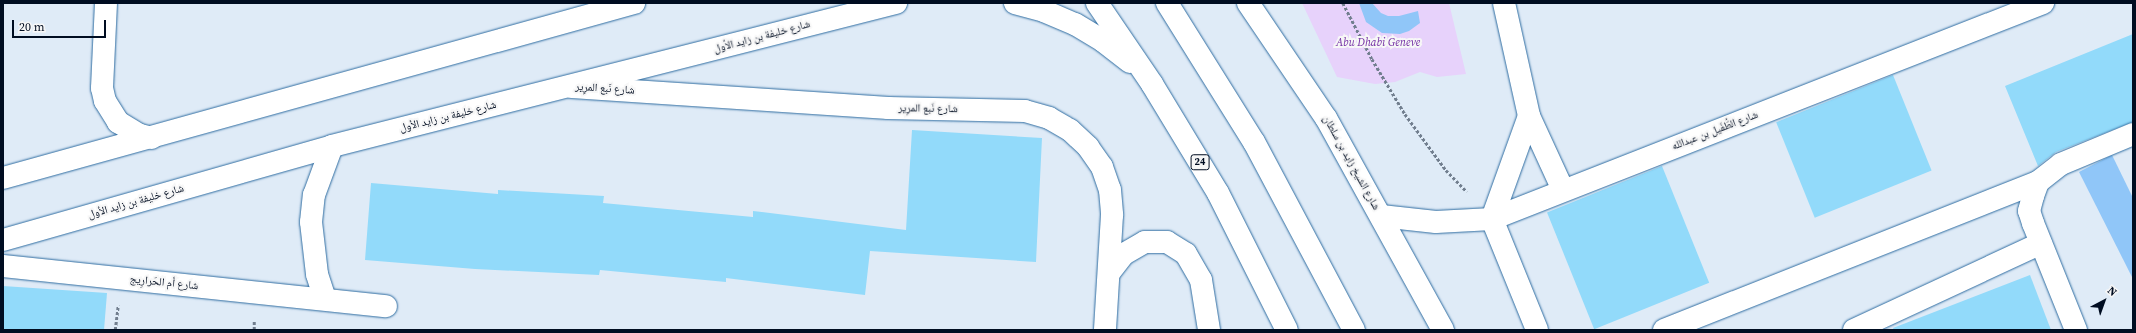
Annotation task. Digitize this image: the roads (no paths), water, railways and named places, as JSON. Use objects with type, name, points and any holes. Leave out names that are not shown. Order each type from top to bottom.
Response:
[{"type":"main road","points":[[106,3],[102,88],[105,101],[118,122],[140,135],[152,138]]},
{"type":"main road","points":[[3,178],[152,138],[634,3]]},
{"type":"main road","points":[[1015,3],[1044,11],[1103,41],[1152,84]]},
{"type":"main road","name":"24","points":[[1098,3],[1152,84],[1218,192],[1287,330]]},
{"type":"main road","points":[[1167,3],[1254,142],[1354,330]]},
{"type":"main road","name":"شارع الشيخ زايد بن سلطان","points":[[1248,3],[1326,118],[1443,330]]},
{"type":"main road","points":[[1260,3],[1265,26]]},
{"type":"main road","points":[[1504,3],[1529,116],[1563,190]]},
{"type":"main road","name":"شارع الطُّفَيل بن عبدالله","points":[[1381,216],[1436,222],[1492,219],[2043,3]]},
{"type":"main road","name":"شارع خليفة بن زايد الأول","points":[[3,240],[332,146],[569,87],[887,4]]},
{"type":"main road","name":"شارع نَبع المرِير","points":[[569,87],[888,108],[1025,112],[1049,118],[1070,130],[1088,147],[1102,167],[1110,190],[1112,215],[1105,330]]},
{"type":"main road","points":[[1529,116],[1492,219],[1537,330]]},
{"type":"main road","points":[[1664,330],[2038,182],[2061,164],[2133,134]]},
{"type":"main road","points":[[325,299],[317,274],[311,222],[314,195],[332,146]]},
{"type":"main road","points":[[2038,182],[2029,211],[2076,330]]},
{"type":"main road","points":[[1109,273],[1124,254],[1145,242],[1166,242],[1186,254],[1201,280],[1209,330]]},
{"type":"main road","points":[[1854,330],[2041,243]]},
{"type":"main road","name":"شارع أم الحَرارِيج","points":[[3,266],[386,306]]},
{"type":"water","points":[[1359,3],[1372,3],[1381,13],[1388,16],[1399,16],[1418,11],[1420,23],[1409,31],[1400,34],[1382,33],[1366,22]]},
{"type":"water","points":[[2112,155],[2133,198],[2133,279],[2079,172]]},
{"type":"park label","name":"Abu Dhabi Geneve","points":[[1378,43]]}]
